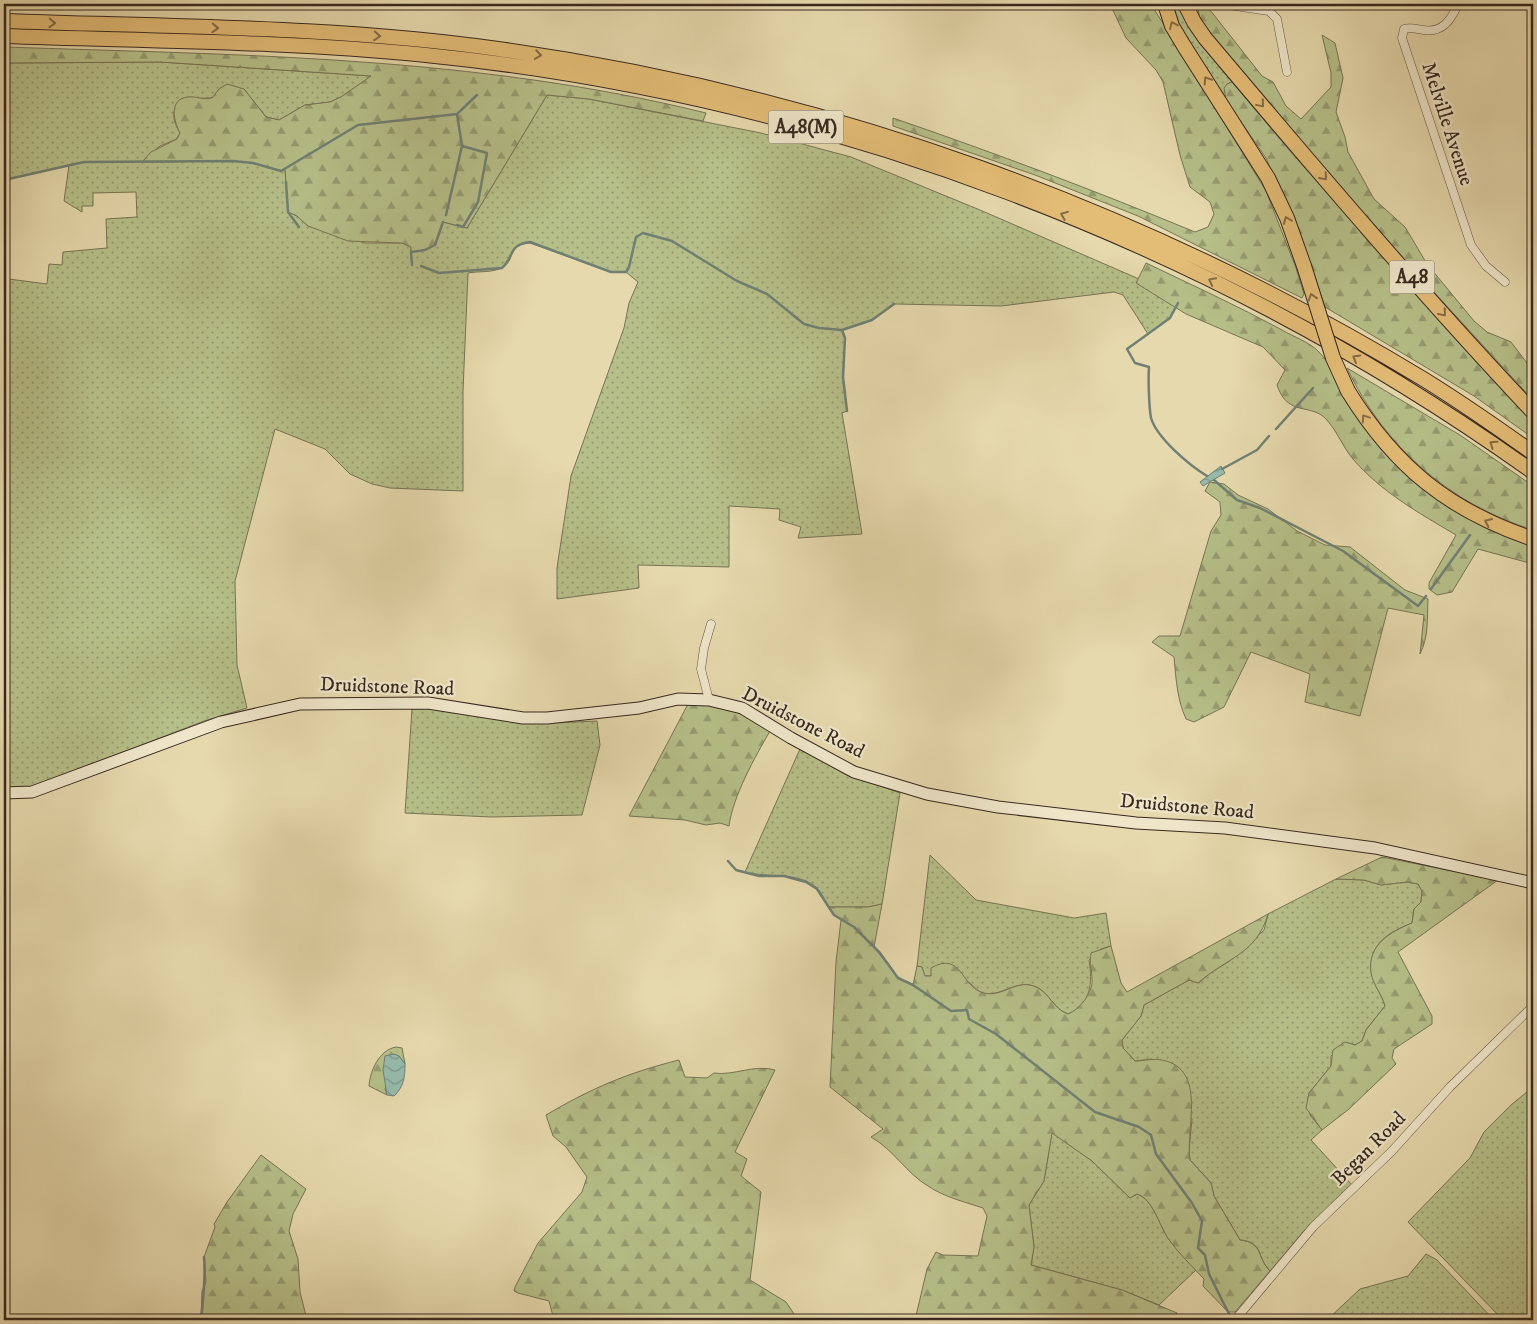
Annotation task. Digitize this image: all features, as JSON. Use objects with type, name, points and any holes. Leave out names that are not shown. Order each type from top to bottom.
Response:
[{"type":"highway","points":[[1165,4],[1176,32],[1268,178],[1287,218],[1328,344],[1348,391],[1382,441],[1431,489],[1478,517],[1533,539]]},
{"type":"highway","name":"A48","points":[[1185,4],[1194,22],[1206,38],[1292,141],[1488,364],[1533,412]]},
{"type":"highway","name":"A48(M)","points":[[4,21],[327,33],[496,49],[652,75],[749,96],[820,116],[928,148],[1030,185],[1126,224],[1203,260],[1304,311],[1413,373],[1533,453]]},
{"type":"highway","name":"A48(M)","points":[[4,36],[311,46],[428,55],[632,86],[729,107],[818,130],[917,160],[1002,190],[1104,232],[1198,274],[1260,305],[1375,369],[1474,431],[1533,472]]},
{"type":"street","points":[[1222,4],[1273,13],[1277,19],[1286,72]]},
{"type":"street","name":"Melville Avenue","points":[[1458,4],[1453,16],[1443,27],[1430,31],[1404,29],[1402,38],[1471,245],[1486,266],[1505,282]]},
{"type":"street","points":[[1464,4],[1489,4]]},
{"type":"street","points":[[709,700],[701,669],[704,648],[711,624]]},
{"type":"street","name":"Druidstone Road","points":[[4,793],[32,792],[214,724],[300,704],[428,703],[523,718],[547,718],[639,708],[678,699],[709,700],[742,708],[791,738],[854,772],[927,794],[998,807],[1136,823],[1225,828],[1375,848],[1533,883]]},
{"type":"street","name":"Began Road","points":[[1235,1320],[1313,1227],[1392,1151],[1450,1087],[1533,1006]]},
{"type":"green space","points":[[1110,4],[1151,4],[1266,191],[1296,268],[1304,294],[1302,298],[1138,216],[1035,175],[893,126],[893,118],[1045,173],[1195,232],[1208,227],[1214,214],[1210,202],[1190,187],[1180,155],[1163,82],[1156,70],[1126,38]]},
{"type":"green space","points":[[1172,4],[1180,4],[1196,36],[1232,82],[1227,84],[1226,100],[1179,26]]},
{"type":"green space","points":[[1206,5],[1262,76],[1273,82],[1286,106],[1301,119],[1331,87],[1331,73],[1322,35],[1335,43],[1343,78],[1336,112],[1348,152],[1374,199],[1405,227],[1427,264],[1474,321],[1487,332],[1511,342],[1530,367],[1533,368],[1533,400],[1376,229],[1200,22],[1198,8]]},
{"type":"green space","points":[[4,47],[269,56],[445,69],[619,94],[706,113],[703,121],[589,99],[547,95],[467,228],[443,222],[435,245],[425,250],[411,252],[411,247],[402,243],[348,241],[308,226],[297,216],[288,212],[285,169],[281,171],[253,163],[233,161],[142,162],[151,152],[177,139],[180,133],[174,112],[177,102],[182,99],[188,97],[212,98],[219,89],[227,84],[244,89],[266,117],[279,120],[305,105],[330,102],[341,97],[371,76],[160,62],[4,63]]},
{"type":"green space","points":[[160,62],[372,76],[341,97],[330,102],[305,105],[279,120],[266,117],[244,89],[219,89],[213,98],[181,99],[174,112],[174,120],[180,133],[177,139],[160,146],[143,162],[233,161],[253,163],[281,171],[285,169],[288,212],[297,216],[308,226],[365,243],[402,243],[411,247],[411,252],[425,250],[443,222],[467,228],[547,95],[589,99],[761,133],[851,157],[980,210],[1146,282],[1178,303],[1170,318],[1148,334],[1123,295],[1114,292],[1001,306],[894,304],[872,320],[842,330],[845,338],[843,377],[847,411],[842,413],[862,534],[798,538],[801,527],[779,520],[780,509],[729,506],[729,567],[638,565],[639,588],[557,599],[557,568],[571,476],[624,328],[629,303],[638,282],[626,272],[611,272],[530,243],[517,246],[510,260],[503,267],[491,271],[468,273],[463,391],[463,491],[390,488],[372,484],[350,474],[325,449],[275,429],[235,581],[237,665],[247,708],[204,721],[32,787],[4,789],[4,238],[9,238],[9,279],[47,284],[49,264],[62,265],[63,252],[107,248],[106,219],[137,217],[136,192],[93,193],[93,206],[82,206],[82,212],[64,201],[69,165],[4,180],[4,63]]},
{"type":"green space","points":[[1232,82],[1289,150],[1533,421],[1533,438],[1474,396],[1325,307],[1311,265],[1266,158],[1226,100],[1224,88]]},
{"type":"green space","points":[[1146,263],[1249,312],[1314,348],[1329,364],[1352,410],[1371,436],[1409,477],[1452,509],[1477,523],[1533,546],[1533,564],[1478,549],[1452,592],[1437,595],[1429,589],[1429,583],[1456,535],[1401,501],[1375,481],[1352,458],[1331,424],[1321,415],[1293,406],[1287,402],[1277,385],[1285,370],[1263,347],[1186,314],[1136,283]]},
{"type":"green space","points":[[1347,368],[1460,435],[1533,486],[1533,530],[1503,519],[1474,505],[1447,488],[1423,469],[1400,447],[1380,423],[1362,397]]},
{"type":"green space","points":[[1210,482],[1224,484],[1238,495],[1268,509],[1297,531],[1325,545],[1350,547],[1405,590],[1428,599],[1426,634],[1420,654],[1424,615],[1388,608],[1360,716],[1305,702],[1310,674],[1251,652],[1224,707],[1194,722],[1186,719],[1176,681],[1174,657],[1152,642],[1159,636],[1180,636],[1211,531],[1221,515],[1220,502],[1205,491]]},
{"type":"green space","points":[[688,704],[722,707],[749,718],[770,731],[751,765],[740,790],[731,814],[729,826],[720,823],[706,825],[685,820],[629,816]]},
{"type":"green space","points":[[426,706],[552,723],[597,721],[600,745],[582,815],[491,817],[405,813],[412,709]]},
{"type":"green space","points":[[800,749],[858,778],[900,793],[882,904],[868,907],[828,907],[818,889],[811,883],[793,877],[745,872]]},
{"type":"green space","points":[[930,855],[976,900],[1074,918],[1106,913],[1111,946],[1101,949],[1089,960],[1091,976],[1089,992],[1082,1005],[1068,1014],[1059,1009],[1041,990],[1029,985],[985,994],[962,979],[932,968],[931,976],[925,976],[922,967],[917,966]]},
{"type":"green space","points":[[1382,857],[1498,880],[1398,952],[1432,1016],[1432,1024],[1394,1049],[1392,1058],[1396,1064],[1349,1109],[1322,1130],[1306,1108],[1309,1093],[1331,1066],[1333,1050],[1345,1042],[1355,1045],[1362,1041],[1366,1030],[1385,1006],[1371,973],[1373,955],[1376,947],[1388,935],[1412,923],[1414,909],[1421,902],[1422,891],[1418,884],[1407,882],[1381,885],[1364,880],[1336,879]]},
{"type":"green space","points":[[1336,879],[1364,880],[1381,885],[1407,882],[1418,884],[1422,891],[1421,902],[1414,909],[1412,923],[1386,937],[1374,951],[1371,969],[1375,984],[1385,1006],[1366,1030],[1362,1041],[1355,1045],[1345,1042],[1331,1056],[1331,1066],[1309,1093],[1310,1115],[1322,1130],[1311,1140],[1352,1185],[1304,1231],[1270,1271],[1256,1247],[1248,1241],[1240,1240],[1214,1196],[1211,1183],[1190,1160],[1192,1119],[1152,1059],[1135,1061],[1123,1048],[1122,1040],[1141,1016],[1144,1005],[1189,980],[1199,983],[1210,973],[1230,961],[1264,930],[1268,914]]},
{"type":"green space","points":[[882,904],[874,947],[898,978],[913,985],[917,966],[922,967],[925,976],[931,976],[931,968],[941,964],[949,964],[955,967],[976,990],[991,994],[1016,986],[1029,985],[1041,990],[1059,1009],[1068,1014],[1081,1005],[1092,985],[1091,953],[1111,946],[1121,983],[1127,992],[1268,914],[1256,938],[1239,954],[1198,983],[1189,980],[1144,1005],[1141,1016],[1122,1040],[1123,1048],[1135,1061],[1162,1060],[1176,1066],[1185,1075],[1190,1087],[1191,1102],[1190,1160],[1211,1183],[1214,1196],[1240,1240],[1253,1244],[1256,1247],[1270,1271],[1235,1312],[1228,1312],[1203,1286],[1204,1279],[1172,1244],[1155,1213],[1143,1197],[1137,1194],[1130,1198],[1092,1161],[1052,1133],[1044,1181],[1029,1205],[1034,1247],[1031,1265],[1122,1290],[1177,1313],[1174,1320],[1137,1320],[1120,1314],[1110,1320],[915,1320],[927,1269],[936,1252],[943,1255],[978,1256],[987,1216],[983,1208],[934,1190],[920,1181],[887,1148],[871,1137],[883,1129],[830,1087],[836,962],[841,920],[828,907],[868,907]]},
{"type":"green space","points":[[396,1047],[402,1048],[405,1064],[399,1056],[385,1089],[387,1095],[369,1086],[370,1080],[380,1057],[385,1052]]},
{"type":"green space","points":[[679,1060],[685,1077],[707,1078],[714,1073],[729,1073],[759,1068],[775,1070],[735,1152],[747,1159],[741,1176],[761,1192],[750,1280],[786,1302],[798,1320],[554,1320],[549,1301],[514,1291],[538,1243],[582,1192],[587,1177],[566,1147],[553,1136],[546,1115],[610,1082]]},
{"type":"green space","points":[[1533,1087],[1533,1320],[1503,1320],[1408,1222],[1470,1158],[1484,1132],[1511,1105]]},
{"type":"green space","points":[[1052,1132],[1092,1161],[1130,1198],[1137,1194],[1143,1197],[1155,1213],[1171,1242],[1196,1270],[1159,1305],[1122,1290],[1031,1265],[1034,1247],[1029,1205],[1044,1181]]},
{"type":"green space","points":[[261,1155],[306,1189],[293,1214],[289,1231],[298,1259],[300,1292],[307,1320],[201,1320],[202,1291],[206,1282],[204,1257],[215,1227],[214,1224],[227,1202]]},
{"type":"green space","points":[[1426,1254],[1437,1260],[1494,1320],[1327,1320],[1360,1289],[1408,1276]]},
{"type":"water","points":[[1221,466],[1225,473],[1203,486],[1200,482]]},
{"type":"water","points":[[394,1054],[399,1056],[405,1064],[405,1073],[400,1089],[394,1096],[387,1095],[383,1070],[385,1056]]},
{"type":"waterway","points":[[4,180],[84,162],[233,161],[253,163],[281,171],[358,125],[457,114],[477,95]]},
{"type":"waterway","points":[[446,215],[462,146],[457,114]]},
{"type":"waterway","points":[[457,225],[463,227],[478,202],[487,153],[462,146]]},
{"type":"waterway","points":[[286,182],[288,212],[299,227]]},
{"type":"waterway","points":[[412,265],[411,252],[425,250],[435,245],[443,222]]},
{"type":"waterway","points":[[421,266],[439,273],[502,268],[514,249],[530,242],[611,272],[626,272],[629,267],[636,237],[643,233],[672,241],[737,281],[767,294],[804,324],[819,328],[842,330],[872,320],[894,304]]},
{"type":"waterway","points":[[1178,303],[1170,318],[1127,349],[1135,363],[1149,367],[1150,407],[1154,426],[1175,450],[1207,476]]},
{"type":"waterway","points":[[842,330],[845,338],[843,377],[847,411]]},
{"type":"waterway","points":[[1276,429],[1313,388]]},
{"type":"waterway","points":[[1222,469],[1257,450],[1269,436]]},
{"type":"waterway","points":[[1214,480],[1237,500],[1260,508],[1343,551],[1418,606],[1426,596]]},
{"type":"waterway","points":[[1431,589],[1470,535]]},
{"type":"waterway","points":[[728,861],[736,870],[759,876],[784,876],[806,882],[817,889],[834,915],[854,927],[880,953],[898,978],[913,985],[951,1011],[967,1010],[969,1019],[996,1034],[1095,1112],[1139,1127],[1151,1135],[1156,1154],[1192,1203],[1202,1221],[1198,1248],[1205,1255],[1209,1274],[1232,1320]]},
{"type":"waterway","points":[[201,1320],[204,1257]]}]
